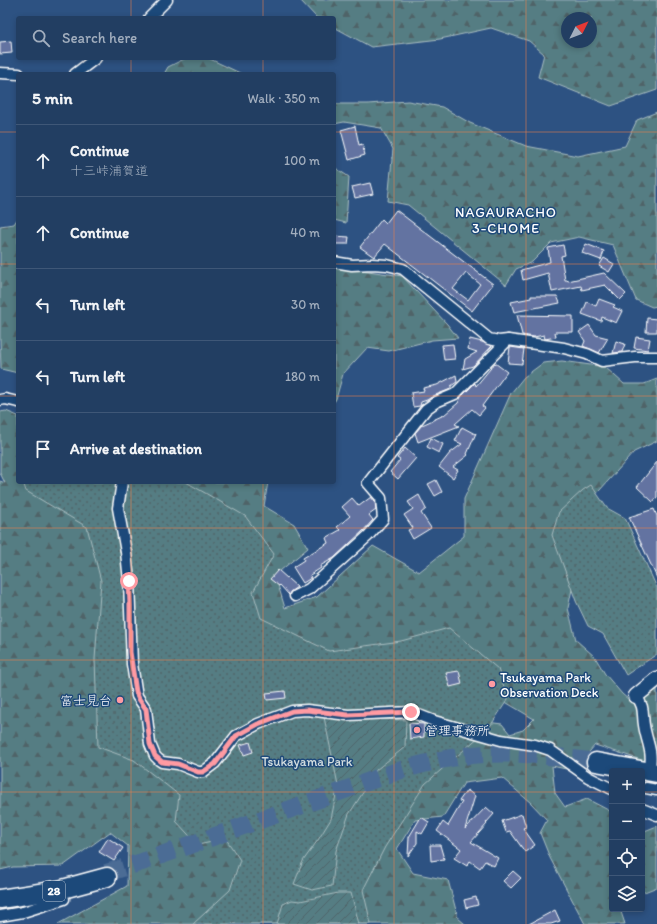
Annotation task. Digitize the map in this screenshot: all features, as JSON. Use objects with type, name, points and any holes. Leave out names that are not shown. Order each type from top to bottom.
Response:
[{"type":"highway","points":[[601,767],[650,776]]},
{"type":"highway","name":"28","points":[[0,894],[23,892],[106,875],[60,890],[0,899]]},
{"type":"street","points":[[151,16],[167,0]]},
{"type":"street","points":[[78,72],[93,60]]},
{"type":"street","points":[[0,73],[16,74]]},
{"type":"street","points":[[336,262],[352,265],[387,265],[403,269],[489,339],[498,341],[508,340],[564,348],[587,354],[602,361],[657,357]]},
{"type":"street","points":[[294,596],[310,589],[373,531],[383,519],[382,498],[368,483],[426,409],[436,402],[455,394],[461,389],[485,362],[508,340]]},
{"type":"street","points":[[0,400],[5,399],[16,402]]},
{"type":"street","points":[[122,484],[118,508],[126,552],[129,581],[132,664],[137,696],[146,709],[150,744],[155,756],[162,762],[178,764],[198,772],[203,772],[215,764],[236,736],[258,724],[292,711],[307,710],[348,715],[411,712],[434,721],[501,740],[535,745],[550,750],[588,777],[609,788]]},
{"type":"street","points":[[657,679],[636,696],[641,702],[643,709],[644,725],[652,754],[650,776],[657,790]]},
{"type":"street","points":[[645,810],[657,815]]},
{"type":"street","points":[[0,916],[22,912],[64,899]]},
{"type":"green space","points":[[300,0],[657,0],[657,90],[611,106],[538,77],[544,54],[529,41],[491,28],[440,39],[371,47],[336,28],[336,16],[315,16]]},
{"type":"green space","points":[[182,60],[212,60],[238,72],[165,72],[168,67]]},
{"type":"green space","points":[[408,101],[442,107],[470,123],[526,146],[578,156],[625,146],[637,120],[657,112],[657,306],[652,307],[636,300],[613,245],[579,237],[551,243],[532,262],[516,269],[506,285],[408,205],[388,201],[393,149],[381,128],[344,122],[336,124],[336,104],[368,104]]},
{"type":"green space","points":[[336,168],[349,177],[346,223],[336,220]]},
{"type":"green space","points":[[16,221],[16,373],[1,369],[0,343],[0,226],[14,224]]},
{"type":"green space","points":[[336,266],[402,276],[447,324],[458,338],[432,340],[389,351],[367,348],[343,374],[336,399]]},
{"type":"green space","points":[[562,361],[605,367],[624,384],[644,384],[657,379],[657,441],[634,452],[591,500],[568,608],[576,640],[595,657],[605,674],[622,694],[629,700],[657,687],[657,765],[595,745],[585,757],[585,773],[552,766],[555,793],[565,807],[587,799],[609,810],[609,912],[621,912],[625,924],[585,924],[550,858],[540,833],[547,820],[531,803],[502,778],[464,783],[443,817],[415,820],[397,849],[413,873],[448,880],[458,918],[465,924],[58,924],[127,886],[128,846],[110,832],[63,866],[13,867],[0,870],[0,481],[5,483],[0,473],[0,412],[6,411],[16,415],[16,484],[268,484],[264,506],[294,524],[308,548],[275,575],[285,608],[317,597],[373,546],[419,572],[464,536],[464,499],[511,393],[524,377],[543,363]],"holes":[[[502,700],[534,719],[523,730],[510,734],[502,724],[464,719]]]},
{"type":"green space","name":"Tsukayama Park","points":[[24,484],[189,484],[245,516],[274,554],[253,592],[261,618],[329,651],[401,641],[449,628],[498,669],[508,699],[489,728],[425,784],[385,847],[363,890],[371,924],[193,924],[230,890],[240,860],[226,839],[198,845],[176,821],[179,795],[134,760],[98,747],[95,659],[101,581],[87,527],[26,491]]},
{"type":"green space","points":[[591,485],[607,508],[625,518],[657,588],[657,654],[626,675],[603,634],[588,626],[576,601],[552,535],[559,512],[583,490]]},
{"type":"green space","points":[[324,717],[406,720],[405,747],[376,770],[349,814],[336,851],[332,886],[312,890],[294,884],[303,861],[331,819],[338,785]]},
{"type":"green space","points":[[657,826],[657,887],[645,892],[645,840],[645,831]]},
{"type":"green space","points":[[338,893],[351,893],[359,924],[277,924],[283,904],[292,900],[300,901]]},
{"type":"building","points":[[11,41],[12,53],[0,54],[0,42]]},
{"type":"building","points":[[355,126],[359,145],[362,144],[365,155],[349,160],[341,130]]},
{"type":"building","points":[[370,183],[373,194],[355,198],[352,187]]},
{"type":"building","points":[[396,210],[493,284],[472,311],[385,244],[374,257],[360,247],[382,219],[386,223]],"holes":[[[466,273],[480,284],[468,300],[453,289]]]},
{"type":"building","points":[[336,236],[349,237],[348,244],[336,244]]},
{"type":"building","points":[[586,244],[604,251],[601,260],[582,253]]},
{"type":"building","points":[[563,245],[565,255],[561,256],[565,280],[568,281],[604,273],[626,294],[620,300],[605,285],[582,290],[581,286],[552,292],[548,273],[523,280],[521,270],[550,262],[548,248]]},
{"type":"building","points":[[604,258],[614,264],[609,272],[599,266]]},
{"type":"building","points":[[531,296],[557,296],[560,303],[514,312],[511,302],[531,298]]},
{"type":"building","points":[[599,299],[615,305],[613,307],[622,311],[616,323],[602,317],[601,321],[582,314],[587,302],[596,306]]},
{"type":"building","points":[[517,315],[573,316],[573,332],[555,332],[556,337],[545,339],[544,335],[534,337],[522,335]]},
{"type":"building","points":[[647,318],[657,319],[657,332],[646,332]]},
{"type":"building","points":[[589,325],[596,335],[608,338],[599,353],[583,346],[585,341],[579,332]]},
{"type":"building","points":[[636,337],[650,339],[648,350],[634,348]]},
{"type":"building","points":[[470,339],[492,346],[473,366],[463,369],[465,359],[477,352],[468,349]]},
{"type":"building","points":[[616,341],[625,344],[622,352],[613,353]]},
{"type":"building","points":[[453,344],[455,359],[444,360],[442,345]]},
{"type":"building","points":[[510,347],[524,349],[522,364],[508,363]]},
{"type":"building","points":[[495,363],[507,372],[482,406],[485,408],[479,415],[472,409],[455,424],[459,426],[418,442],[415,433],[422,425],[444,415],[458,403],[461,397],[475,383],[476,386]]},
{"type":"building","points":[[456,375],[457,382],[451,386],[451,389],[421,402],[420,406],[413,407],[411,393],[424,391],[423,388],[437,385]]},
{"type":"building","points":[[462,427],[475,434],[476,433],[467,454],[468,455],[453,467],[458,470],[453,478],[439,467],[450,453],[462,444],[455,441]]},
{"type":"building","points":[[431,438],[443,444],[439,453],[427,447]]},
{"type":"building","points":[[405,448],[416,458],[398,479],[390,472],[400,460],[397,458]]},
{"type":"building","points":[[657,462],[657,497],[653,502],[637,487]]},
{"type":"building","points":[[436,480],[442,492],[435,496],[428,484]]},
{"type":"building","points":[[419,495],[426,509],[421,513],[431,528],[413,539],[408,530],[413,528],[404,515],[413,509],[408,502]]},
{"type":"building","points":[[371,497],[375,502],[376,510],[369,515],[373,520],[334,558],[320,566],[321,568],[310,575],[311,578],[303,583],[293,567],[304,560],[303,558],[328,543],[326,538],[340,530],[337,527],[350,516],[342,507],[352,498],[359,506]]},
{"type":"building","points":[[654,509],[657,516],[657,578],[629,517]]},
{"type":"building","points":[[278,570],[297,587],[290,592],[289,595],[280,585],[279,586],[270,579]]},
{"type":"building","points":[[459,671],[462,684],[450,687],[446,673]]},
{"type":"building","points":[[285,691],[286,698],[267,700],[266,693]]},
{"type":"building","name":"管理事務所","points":[[409,723],[424,724],[424,737],[410,739]]},
{"type":"building","points":[[250,742],[253,752],[244,755],[240,745]]},
{"type":"building","points":[[467,790],[475,796],[465,829],[486,807],[494,814],[471,842],[498,858],[494,866],[485,861],[480,868],[470,861],[467,866],[454,858],[461,849],[437,831],[443,822],[448,826],[462,802],[459,801]]},
{"type":"building","points":[[522,814],[526,827],[523,828],[535,845],[525,852],[510,831],[506,832],[502,821]]},
{"type":"building","points":[[421,817],[429,822],[422,834],[417,831],[417,843],[408,856],[409,837]]},
{"type":"building","points":[[108,838],[123,848],[114,861],[99,852]]},
{"type":"building","points":[[430,845],[440,845],[444,859],[431,861]]},
{"type":"building","points":[[513,871],[521,878],[511,888],[503,881]]},
{"type":"building","points":[[476,897],[478,905],[466,908],[464,900]]},
{"type":"building","points":[[555,910],[560,921],[551,924],[529,924]]},
{"type":"tunnel","points":[[106,873],[142,862],[395,772],[455,757],[481,754],[514,754],[547,756],[596,762]]},
{"type":"place","name":"Tsukayama Park Observation Deck","points":[[492,684]]},
{"type":"place","name":"富士見台","points":[[120,700]]},
{"type":"place","name":"管理事務所","points":[[417,730]]},
{"type":"district","name":"NAGAURACHO 3-CHOME","points":[[506,220]]},
{"type":"route","points":[[129,581],[130,652],[136,692],[146,709],[150,744],[155,756],[162,762],[174,763],[198,772],[203,772],[215,764],[236,736],[258,724],[292,711],[307,710],[348,715],[364,713],[411,712]]}]
